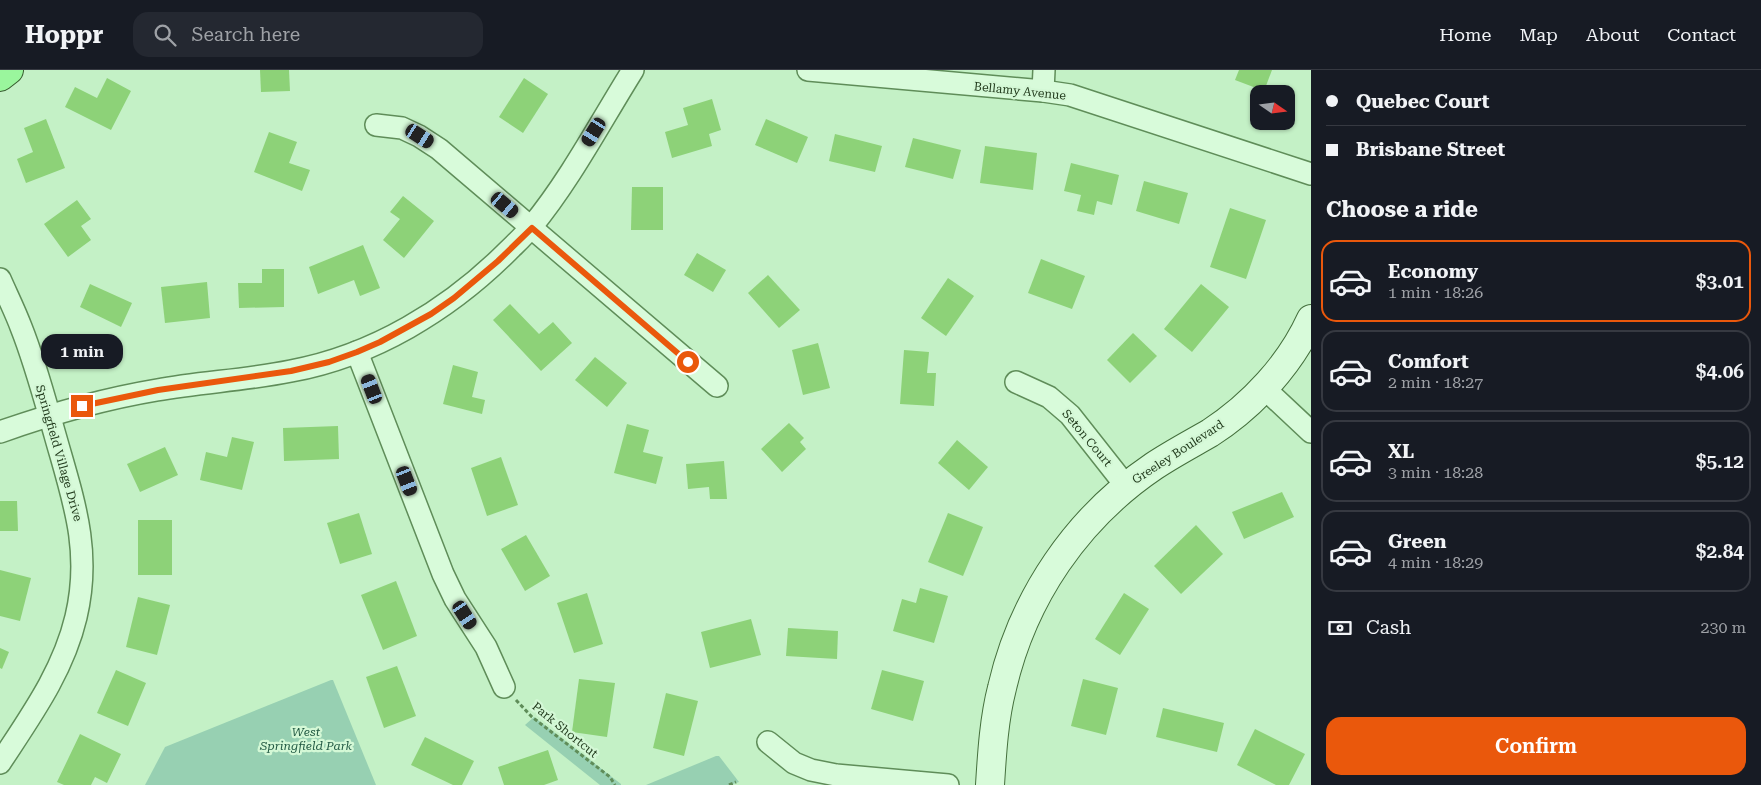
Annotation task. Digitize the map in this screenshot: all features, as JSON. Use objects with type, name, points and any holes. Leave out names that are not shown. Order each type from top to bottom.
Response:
[{"type":"main road","points":[[0,77],[9,70]]},
{"type":"street","points":[[0,432],[49,415],[98,402],[158,390],[291,371],[329,362],[380,342],[431,314],[454,298],[498,261],[532,228],[556,194],[632,70]]},
{"type":"street","name":"Bellamy Avenue","points":[[808,70],[1044,80],[1070,96],[1311,174]]},
{"type":"street","points":[[376,125],[402,128],[420,136],[439,149],[717,386]]},
{"type":"street","name":"Springfield Village Drive","points":[[0,279],[22,329],[49,415],[73,497],[81,532],[83,561],[82,589],[76,617],[54,677],[0,763]]},
{"type":"street","name":"Greeley Boulevard","points":[[990,785],[994,734],[1001,688],[1012,648],[1028,612],[1051,570],[1076,535],[1126,486],[1156,465],[1211,432],[1265,389],[1297,345],[1311,319]]},
{"type":"street","points":[[357,352],[443,574],[455,599],[486,647],[504,687]]},
{"type":"street","name":"Seton Court","points":[[1016,382],[1049,397],[1070,415],[1126,486]]},
{"type":"street","points":[[1265,389],[1311,432]]},
{"type":"street","points":[[768,742],[794,763],[811,770],[836,775],[948,785]]},
{"type":"path","name":"Park Shortcut","points":[[504,687],[532,717],[610,777],[615,785]]},
{"type":"path","points":[[729,785],[736,782]]},
{"type":"green space","name":"West Springfield Park","points":[[333,680],[376,785],[145,785],[165,747]]},
{"type":"green space","points":[[534,717],[621,785],[600,785],[525,725]]},
{"type":"green space","points":[[719,756],[739,782],[730,785],[646,785]]},
{"type":"building","points":[[260,70],[289,70],[290,91],[261,92]]},
{"type":"building","points":[[1239,70],[1272,70],[1266,85],[1250,86],[1235,80]]},
{"type":"building","points":[[107,78],[131,91],[111,130],[65,107],[75,87],[97,98]]},
{"type":"building","points":[[524,78],[548,94],[523,133],[499,117]]},
{"type":"building","points":[[712,99],[721,130],[709,134],[712,146],[672,158],[665,132],[688,125],[683,108]]},
{"type":"building","points":[[46,119],[65,168],[26,183],[17,159],[33,152],[24,128]]},
{"type":"building","points":[[766,119],[808,137],[797,163],[755,145]]},
{"type":"building","points":[[269,132],[297,142],[289,163],[310,170],[302,191],[254,172]]},
{"type":"building","points":[[835,134],[882,146],[875,172],[829,161]]},
{"type":"building","points":[[913,138],[961,150],[953,179],[905,167]]},
{"type":"building","points":[[985,146],[1037,153],[1033,190],[980,183]]},
{"type":"building","points":[[1071,163],[1119,175],[1112,205],[1097,201],[1094,215],[1077,211],[1081,195],[1064,191]]},
{"type":"building","points":[[1144,181],[1188,193],[1179,224],[1136,211]]},
{"type":"building","points":[[632,187],[663,187],[663,230],[631,230]]},
{"type":"building","points":[[403,196],[434,221],[404,258],[383,240],[400,219],[390,212]]},
{"type":"building","points":[[77,200],[91,219],[81,226],[91,240],[68,257],[44,224]]},
{"type":"building","points":[[1230,208],[1266,220],[1246,279],[1210,267]]},
{"type":"building","points":[[363,245],[380,288],[360,296],[354,280],[318,294],[309,267]]},
{"type":"building","points":[[697,253],[726,270],[713,292],[684,275]]},
{"type":"building","points":[[1041,259],[1085,276],[1072,309],[1028,293]]},
{"type":"building","points":[[262,269],[284,269],[284,307],[239,308],[238,283],[262,283]]},
{"type":"building","points":[[768,275],[800,310],[779,328],[748,293]]},
{"type":"building","points":[[948,278],[974,296],[946,336],[921,318]]},
{"type":"building","points":[[207,282],[210,318],[165,323],[161,287]]},
{"type":"building","points":[[90,284],[132,303],[121,327],[80,307]]},
{"type":"building","points":[[1201,284],[1229,307],[1192,352],[1164,329]]},
{"type":"building","points":[[510,304],[539,334],[553,322],[572,343],[541,371],[493,320]]},
{"type":"building","points":[[1133,333],[1157,356],[1130,383],[1107,360]]},
{"type":"building","points":[[818,343],[830,388],[803,395],[792,350]]},
{"type":"building","points":[[904,350],[929,352],[927,373],[936,373],[934,406],[900,404]]},
{"type":"building","points":[[595,357],[627,383],[607,407],[575,380]]},
{"type":"building","points":[[453,365],[478,372],[472,397],[485,400],[482,414],[443,404]]},
{"type":"building","points":[[789,423],[804,438],[800,442],[806,449],[782,472],[761,449]]},
{"type":"building","points":[[627,424],[649,430],[643,452],[663,457],[656,484],[614,473]]},
{"type":"building","points":[[338,426],[339,459],[284,461],[283,428]]},
{"type":"building","points":[[232,437],[254,442],[242,490],[200,480],[206,452],[227,457]]},
{"type":"building","points":[[957,440],[988,467],[969,490],[938,463]]},
{"type":"building","points":[[165,447],[178,475],[140,492],[127,464]]},
{"type":"building","points":[[501,457],[518,505],[487,516],[471,468]]},
{"type":"building","points":[[724,461],[727,499],[710,499],[709,487],[688,489],[686,464]]},
{"type":"building","points":[[1282,492],[1294,517],[1244,539],[1232,512]]},
{"type":"building","points":[[0,501],[17,501],[18,531],[0,531]]},
{"type":"building","points":[[359,513],[372,554],[340,564],[327,523]]},
{"type":"building","points":[[948,513],[983,527],[963,576],[928,562]]},
{"type":"building","points":[[138,520],[172,520],[172,575],[138,575]]},
{"type":"building","points":[[1196,525],[1223,554],[1181,594],[1154,566]]},
{"type":"building","points":[[526,535],[550,576],[525,591],[501,549]]},
{"type":"building","points":[[0,570],[31,578],[20,621],[0,616]]},
{"type":"building","points":[[396,581],[417,636],[383,650],[361,595]]},
{"type":"building","points":[[920,588],[948,596],[934,643],[893,631],[902,599],[916,603]]},
{"type":"building","points":[[587,593],[603,644],[574,653],[557,603]]},
{"type":"building","points":[[1124,593],[1149,609],[1120,655],[1095,639]]},
{"type":"building","points":[[138,597],[170,605],[157,655],[126,647]]},
{"type":"building","points":[[751,619],[761,655],[710,668],[701,632]]},
{"type":"building","points":[[788,628],[838,631],[837,659],[786,656]]},
{"type":"building","points":[[0,648],[9,652],[2,669],[0,668]]},
{"type":"building","points":[[397,666],[416,716],[384,728],[366,677]]},
{"type":"building","points":[[116,670],[146,683],[128,726],[97,713]]},
{"type":"building","points":[[882,670],[924,681],[913,721],[871,709]]},
{"type":"building","points":[[579,679],[615,683],[607,737],[572,732]]},
{"type":"building","points":[[1083,679],[1118,688],[1106,735],[1071,726]]},
{"type":"building","points":[[666,693],[698,701],[684,756],[653,748]]},
{"type":"building","points":[[1163,708],[1224,723],[1217,752],[1156,737]]},
{"type":"building","points":[[1255,729],[1305,754],[1289,785],[1276,785],[1237,765]]},
{"type":"building","points":[[80,734],[121,754],[107,783],[95,777],[91,785],[64,785],[57,782]]},
{"type":"building","points":[[425,737],[474,761],[462,785],[453,785],[411,765]]},
{"type":"building","points":[[548,750],[558,780],[544,785],[504,785],[498,767]]},
{"type":"route","points":[[82,406],[158,390],[291,371],[329,362],[357,352],[380,342],[431,314],[454,298],[477,280],[532,228],[688,362]]}]
